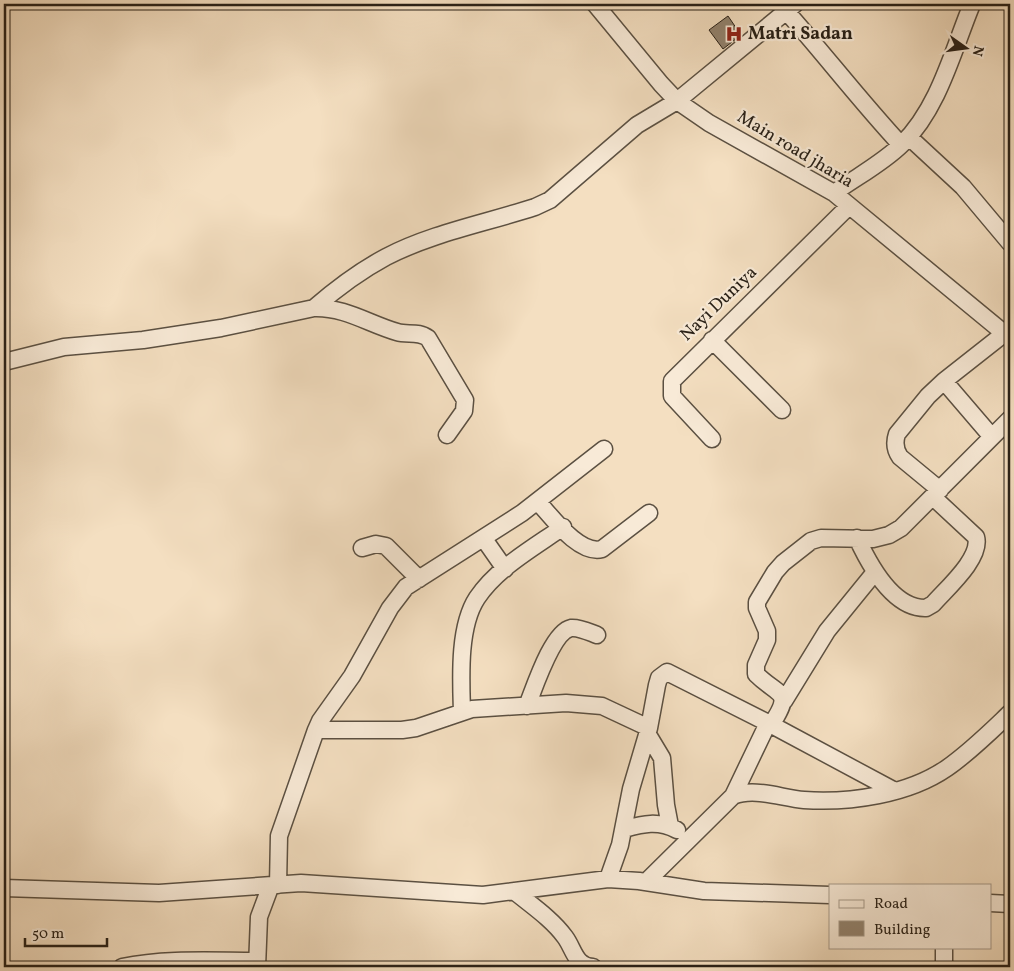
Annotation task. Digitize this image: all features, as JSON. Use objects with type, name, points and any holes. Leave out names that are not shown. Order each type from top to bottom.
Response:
[{"type":"street","name":"Main road jharia","points":[[595,4],[677,101],[709,123],[834,193],[1008,335]]},
{"type":"street","points":[[834,193],[905,141],[923,119],[972,4]]},
{"type":"street","points":[[314,308],[356,275],[388,256],[414,245],[535,207],[550,200],[637,125],[677,101],[791,6],[862,103],[905,141],[963,187],[1010,243]]},
{"type":"street","name":"Nayi Duniya","points":[[712,439],[672,396],[670,388],[672,381],[849,206]]},
{"type":"street","points":[[4,362],[64,347],[142,340],[221,328],[314,308],[338,309],[399,333],[421,334],[428,338],[465,400],[464,411],[448,435]]},
{"type":"street","points":[[857,538],[875,572],[888,588],[905,602],[919,608],[926,608],[933,604],[974,557],[978,548],[976,537],[900,457],[896,451],[895,441],[897,434],[928,396],[944,381],[1008,335]]},
{"type":"street","points":[[712,340],[782,410]]},
{"type":"street","points":[[944,381],[992,437]]},
{"type":"street","points":[[784,701],[779,693],[756,674],[756,664],[767,640],[768,631],[757,608],[758,596],[775,572],[805,544],[821,538],[873,539],[889,535],[901,528],[1010,419]]},
{"type":"street","points":[[122,967],[139,964],[192,961],[257,964],[259,917],[275,885],[279,836],[316,730],[320,721],[363,660],[394,602],[406,587],[484,539],[538,502],[604,449]]},
{"type":"street","points":[[538,502],[580,545],[595,550],[602,549],[649,513]]},
{"type":"street","points":[[462,712],[462,657],[471,610],[477,598],[505,569],[563,527]]},
{"type":"street","points":[[484,539],[505,569]]},
{"type":"street","points":[[362,548],[376,544],[386,546],[419,579]]},
{"type":"street","points":[[646,882],[732,796],[770,724],[783,707],[784,701],[827,631],[875,572]]},
{"type":"street","points":[[527,706],[551,648],[562,632],[570,628],[598,635]]},
{"type":"street","points":[[608,880],[624,829],[631,789],[648,731],[659,678],[667,672],[770,724],[895,791]]},
{"type":"street","points":[[316,730],[402,730],[416,728],[462,712],[566,702],[602,706],[648,731],[662,758],[666,805],[670,826]]},
{"type":"street","points":[[732,796],[742,792],[753,792],[785,798],[831,800],[895,791],[921,782],[946,769],[975,747],[1010,713]]},
{"type":"street","points":[[624,829],[648,823],[670,826],[689,838]]},
{"type":"street","points":[[4,888],[159,892],[275,885],[328,884],[454,895],[514,891],[608,880],[646,882],[704,891],[829,895]]},
{"type":"street","points":[[514,891],[565,936],[576,959],[582,964],[593,967]]},
{"type":"street","points":[[992,903],[1010,904]]},
{"type":"street","points":[[944,948],[944,967]]},
{"type":"building","points":[[728,16],[741,35],[723,49],[709,30]]},
{"type":"place","name":"Matri Sadan","points":[[734,34]]}]
